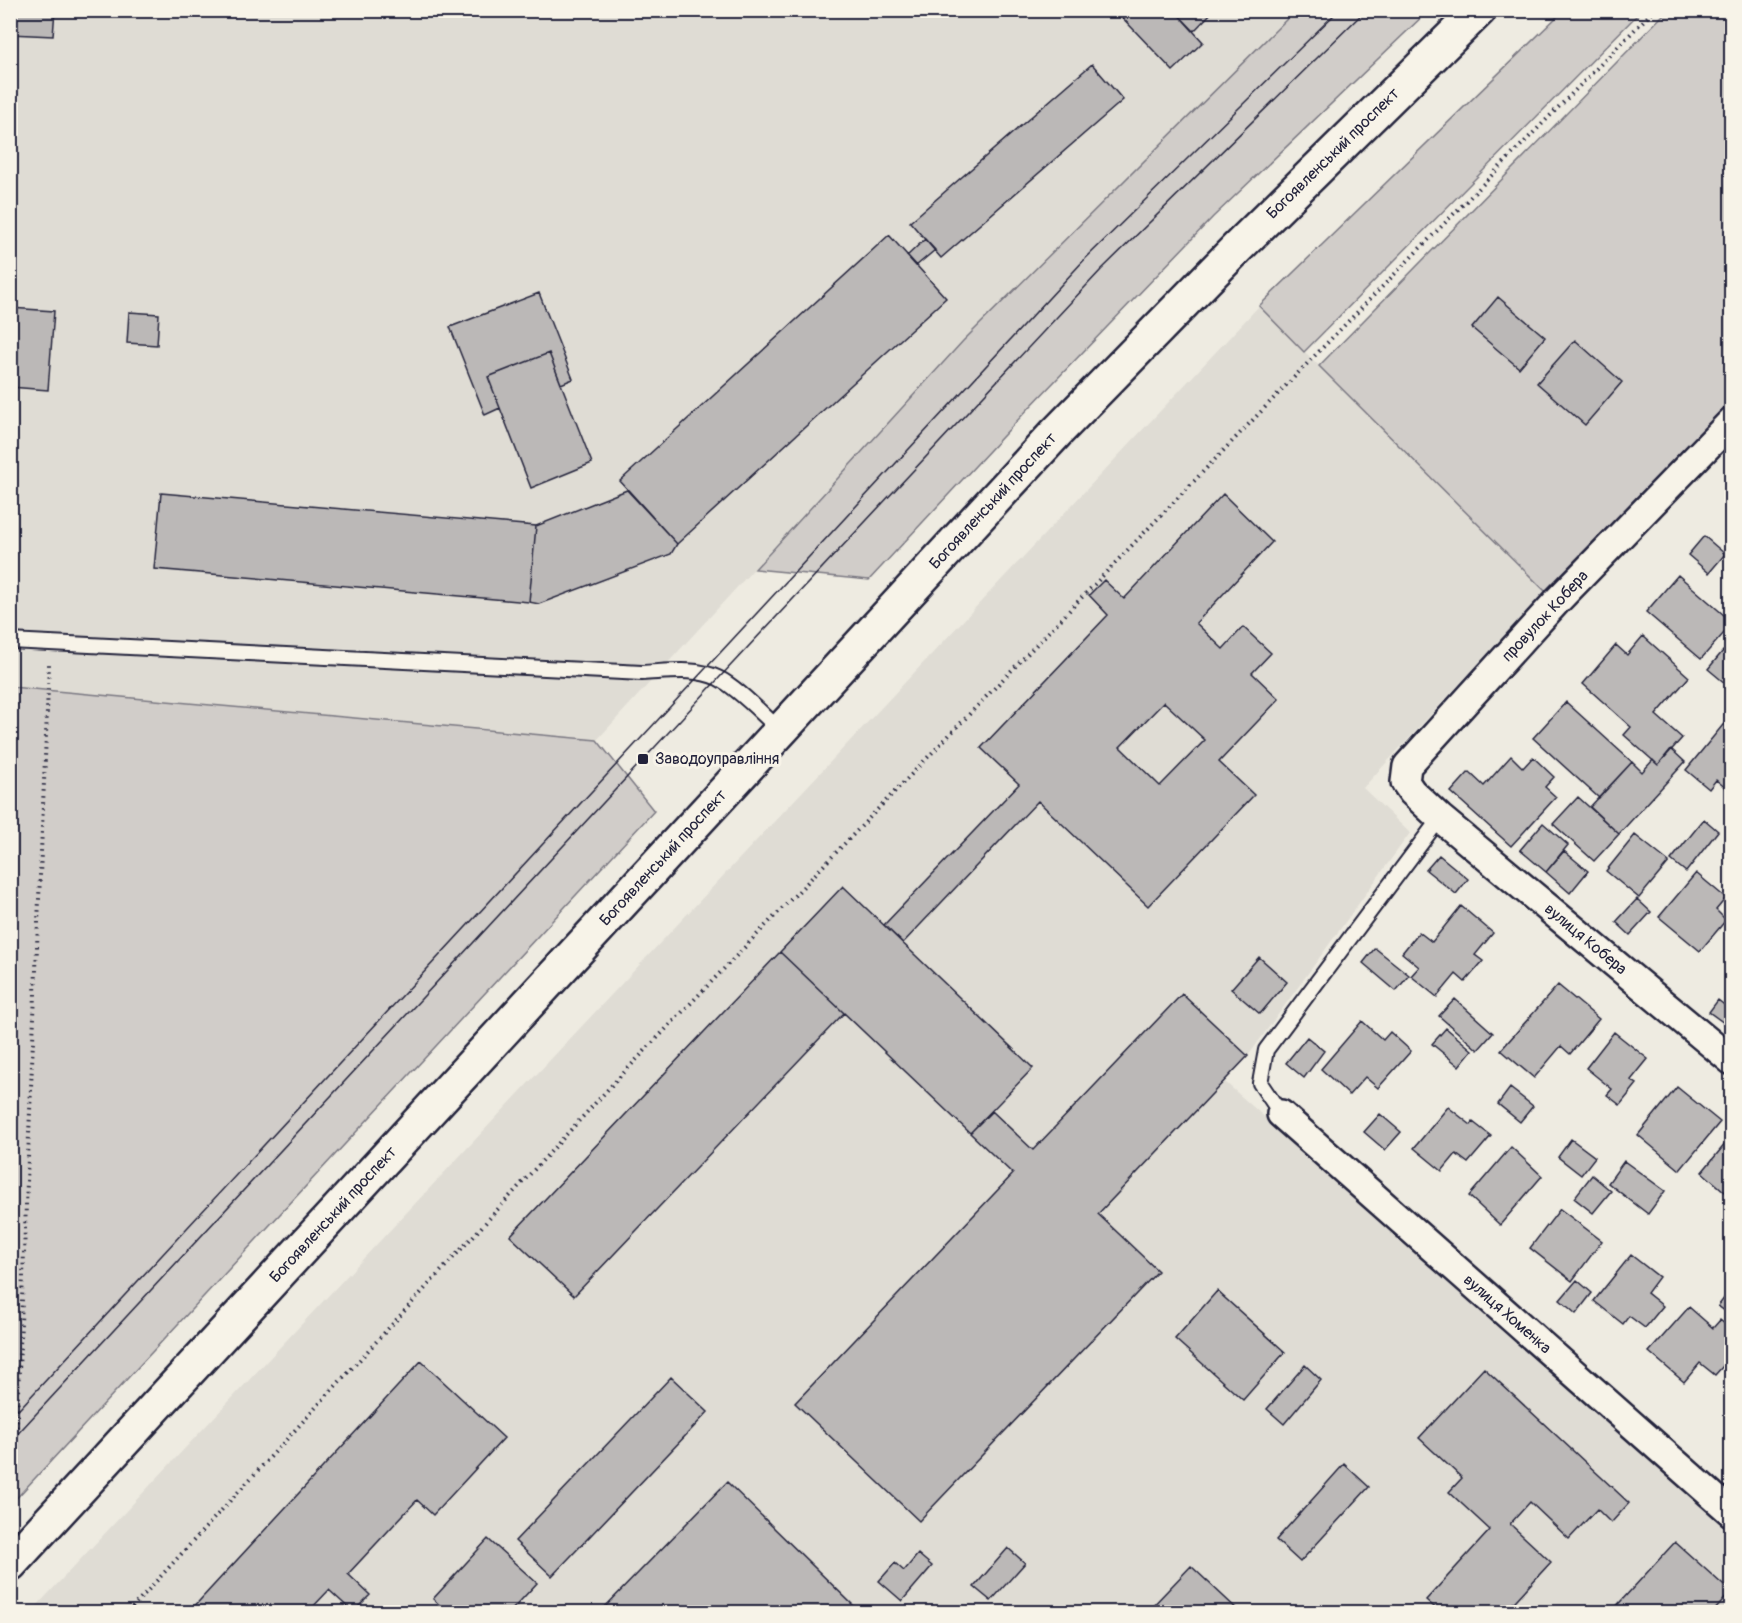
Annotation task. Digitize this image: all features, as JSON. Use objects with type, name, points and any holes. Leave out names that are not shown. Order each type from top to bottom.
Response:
[{"type":"main road","name":"Богоявленський проспект","points":[[11,1564],[1056,433],[1245,240],[1479,10]]},
{"type":"street","name":"провулок Кобера","points":[[1440,818],[1412,792],[1405,782],[1407,766],[1558,600],[1731,421]]},
{"type":"street","name":"вулиця Кобера","points":[[1440,818],[1731,1060]]},
{"type":"street","name":"вулиця Хоменка","points":[[1281,1114],[1731,1513]]},
{"type":"lane","points":[[10,641],[642,673],[700,673],[719,678],[780,730]]},
{"type":"lane","points":[[1281,1114],[1260,1083],[1266,1050],[1440,818]]},
{"type":"path","points":[[128,1612],[611,1086],[1328,342],[1654,10]]},
{"type":"path","points":[[11,1564],[50,643]]},
{"type":"shaded area","points":[[1296,10],[1428,11],[1213,217],[1029,408],[869,580],[755,569],[963,341]]},
{"type":"shaded area","points":[[1564,10],[1641,11],[1304,352],[1259,306]]},
{"type":"shaded area","points":[[10,11],[1296,11],[963,341],[597,740],[11,687]]},
{"type":"shaded area","points":[[1667,11],[1731,11],[1731,401],[1545,591],[1319,366]]},
{"type":"shaded area","points":[[1259,306],[1545,591],[1363,788],[1410,833],[1248,1056],[1224,1081],[1731,1533],[1731,1612],[31,1612]]},
{"type":"shaded area","points":[[11,687],[597,740],[654,811],[11,1504]]},
{"type":"building","points":[[10,10],[55,10],[53,36],[10,34]]},
{"type":"building","points":[[1115,10],[1174,10],[1203,42],[1173,71]]},
{"type":"building","points":[[1174,10],[1214,10],[1194,31]]},
{"type":"building","points":[[1092,64],[1123,100],[941,258],[910,222]]},
{"type":"building","points":[[889,235],[946,298],[677,544],[620,481]]},
{"type":"building","points":[[925,239],[935,250],[916,266],[907,256]]},
{"type":"building","points":[[539,293],[573,379],[561,384],[549,353],[488,377],[500,408],[485,415],[450,327]]},
{"type":"building","points":[[1498,297],[1545,337],[1519,368],[1472,328]]},
{"type":"building","points":[[10,308],[54,311],[48,390],[10,387]]},
{"type":"building","points":[[129,312],[159,314],[157,345],[127,343]]},
{"type":"building","points":[[1575,340],[1622,382],[1585,425],[1537,383]]},
{"type":"building","points":[[549,353],[592,463],[531,488],[488,377]]},
{"type":"building","points":[[627,490],[677,544],[671,554],[539,604],[529,602],[536,526]]},
{"type":"building","points":[[161,493],[536,526],[529,602],[154,569]]},
{"type":"building","points":[[1223,494],[1272,542],[1196,623],[1223,649],[1243,627],[1271,653],[1252,673],[1279,699],[1219,762],[1254,795],[1148,906],[1038,801],[903,943],[884,925],[1019,784],[981,748],[1108,615],[1089,595],[1104,580],[1124,599]],"holes":[[[1164,702],[1205,740],[1160,786],[1120,747]]]},
{"type":"building","points":[[1704,536],[1725,554],[1709,573],[1688,555]]},
{"type":"building","points":[[1678,575],[1732,622],[1701,659],[1646,612]]},
{"type":"building","points":[[1643,636],[1689,677],[1656,715],[1682,738],[1658,765],[1624,735],[1631,727],[1583,684],[1616,645],[1627,655]]},
{"type":"building","points":[[1723,651],[1732,657],[1732,689],[1708,669]]},
{"type":"building","points":[[1566,702],[1632,762],[1599,798],[1533,738]]},
{"type":"building","points":[[1727,720],[1732,724],[1732,793],[1716,780],[1709,789],[1686,770]]},
{"type":"building","points":[[1671,749],[1685,762],[1619,834],[1590,807],[1632,762],[1642,772],[1653,760],[1658,765]]},
{"type":"building","points":[[1511,756],[1523,768],[1533,757],[1554,777],[1545,787],[1556,797],[1511,846],[1451,792],[1469,772],[1484,786]]},
{"type":"building","points":[[1578,797],[1619,834],[1594,861],[1553,824]]},
{"type":"building","points":[[1704,819],[1718,831],[1686,872],[1671,860]]},
{"type":"building","points":[[1543,823],[1568,845],[1546,872],[1520,850]]},
{"type":"building","points":[[1635,835],[1669,862],[1639,898],[1606,871]]},
{"type":"building","points":[[1564,851],[1588,871],[1570,893],[1546,872]]},
{"type":"building","points":[[1439,855],[1468,879],[1456,894],[1426,870]]},
{"type":"building","points":[[1696,873],[1726,898],[1716,910],[1726,920],[1700,951],[1659,917]]},
{"type":"building","points":[[843,886],[1033,1068],[970,1133],[780,952]]},
{"type":"building","points":[[1637,899],[1651,912],[1630,935],[1616,922]]},
{"type":"building","points":[[1461,906],[1493,933],[1475,955],[1483,961],[1465,982],[1456,974],[1437,997],[1411,976],[1419,967],[1402,953],[1419,932],[1432,942]]},
{"type":"building","points":[[1375,948],[1409,975],[1396,991],[1363,963]]},
{"type":"building","points":[[780,952],[844,1013],[574,1296],[510,1236]]},
{"type":"building","points":[[1259,957],[1287,982],[1260,1014],[1231,989]]},
{"type":"building","points":[[1558,985],[1599,1019],[1570,1054],[1561,1046],[1534,1078],[1501,1050]]},
{"type":"building","points":[[1182,994],[1248,1056],[1098,1214],[1158,1271],[919,1521],[795,1403],[1013,1174],[970,1133],[992,1111],[1033,1150]]},
{"type":"building","points":[[1455,999],[1493,1033],[1478,1050],[1439,1016]]},
{"type":"building","points":[[1718,1000],[1732,1011],[1724,1023],[1709,1012]]},
{"type":"building","points":[[1362,1021],[1383,1040],[1390,1032],[1411,1051],[1378,1088],[1365,1077],[1349,1095],[1321,1069]]},
{"type":"building","points":[[1446,1028],[1472,1050],[1459,1066],[1432,1044]]},
{"type":"building","points":[[1614,1032],[1648,1059],[1631,1080],[1637,1084],[1620,1105],[1607,1095],[1612,1089],[1586,1068]]},
{"type":"building","points":[[1307,1037],[1324,1051],[1304,1078],[1286,1063]]},
{"type":"building","points":[[1677,1087],[1720,1122],[1680,1170],[1638,1135]]},
{"type":"building","points":[[1510,1088],[1533,1106],[1520,1122],[1498,1104]]},
{"type":"building","points":[[1448,1107],[1471,1125],[1473,1122],[1491,1136],[1468,1163],[1456,1154],[1442,1171],[1414,1148]]},
{"type":"building","points":[[1380,1114],[1401,1132],[1385,1150],[1364,1132]]},
{"type":"building","points":[[1732,1137],[1732,1198],[1702,1172]]},
{"type":"building","points":[[1571,1139],[1595,1157],[1581,1175],[1558,1157]]},
{"type":"building","points":[[1511,1147],[1542,1176],[1500,1225],[1469,1196]]},
{"type":"building","points":[[1624,1161],[1665,1191],[1648,1214],[1608,1183]]},
{"type":"building","points":[[1592,1175],[1611,1191],[1593,1213],[1574,1198]]},
{"type":"building","points":[[1560,1209],[1602,1241],[1572,1281],[1530,1248]]},
{"type":"building","points":[[1631,1255],[1659,1277],[1647,1293],[1663,1306],[1645,1328],[1629,1316],[1623,1324],[1594,1301]]},
{"type":"building","points":[[1577,1280],[1592,1293],[1576,1314],[1560,1300]]},
{"type":"building","points":[[1732,1288],[1732,1316],[1718,1306]]},
{"type":"building","points":[[1217,1291],[1285,1352],[1243,1400],[1175,1339]]},
{"type":"building","points":[[1689,1307],[1713,1328],[1720,1320],[1732,1330],[1732,1356],[1715,1375],[1700,1363],[1684,1382],[1649,1352]]},
{"type":"building","points":[[421,1361],[504,1438],[433,1515],[417,1500],[348,1574],[370,1595],[353,1612],[329,1590],[308,1612],[189,1612]]},
{"type":"building","points":[[1305,1365],[1321,1380],[1284,1424],[1267,1409]]},
{"type":"building","points":[[1484,1368],[1629,1503],[1611,1523],[1597,1509],[1569,1539],[1530,1502],[1510,1524],[1551,1562],[1505,1612],[1440,1612],[1426,1600],[1490,1530],[1449,1492],[1462,1478],[1419,1438]]},
{"type":"building","points":[[671,1377],[708,1412],[552,1576],[515,1541]]},
{"type":"building","points":[[1344,1464],[1369,1487],[1300,1562],[1276,1540]]},
{"type":"building","points":[[727,1482],[858,1610],[855,1612],[600,1612]]},
{"type":"building","points":[[488,1539],[537,1583],[510,1612],[444,1612],[446,1611],[433,1599]]},
{"type":"building","points":[[1675,1542],[1731,1592],[1713,1612],[1611,1612]]},
{"type":"building","points":[[1008,1548],[1025,1563],[991,1601],[974,1587]]},
{"type":"building","points":[[918,1554],[932,1566],[902,1601],[879,1581],[895,1563],[904,1571]]},
{"type":"building","points":[[1191,1566],[1240,1612],[1147,1612]]},
{"type":"tram line","points":[[10,1419],[1086,258],[1339,10]]},
{"type":"tram line","points":[[10,1442],[1101,270],[1366,10]]},
{"type":"place","name":"Заводоуправління","points":[[643,759]]}]
